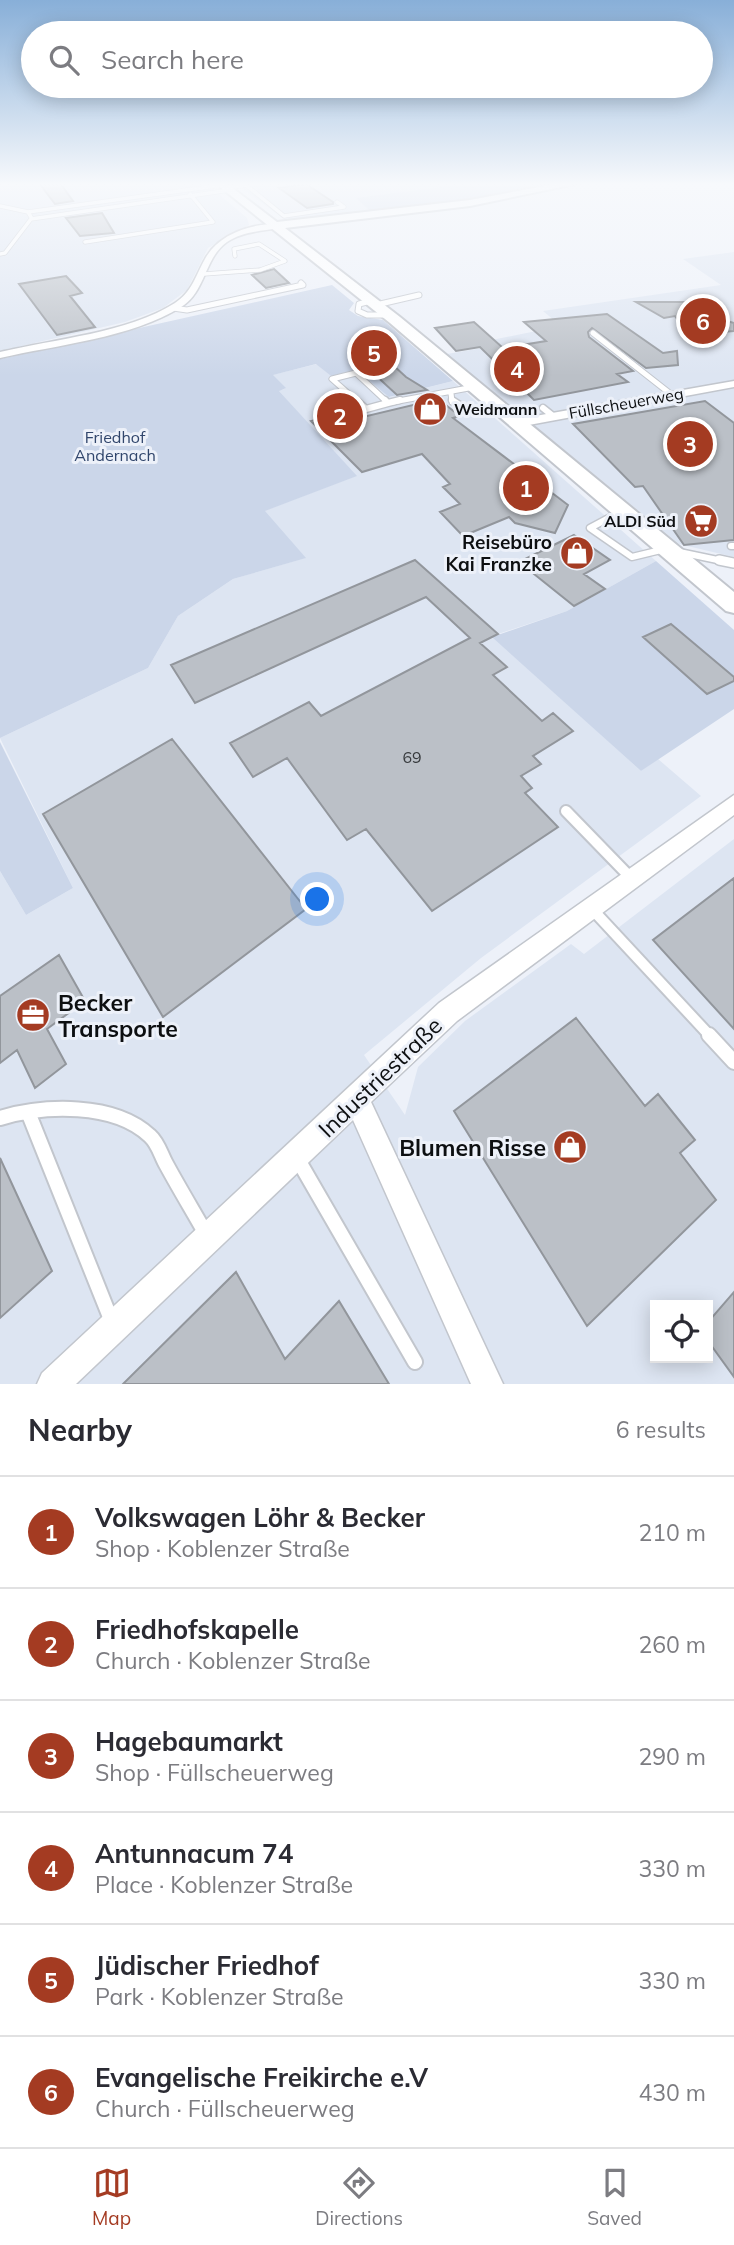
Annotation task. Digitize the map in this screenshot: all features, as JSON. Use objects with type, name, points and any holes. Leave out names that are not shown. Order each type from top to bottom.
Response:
[{"type":"street","points":[[0,355],[130,324],[173,308],[195,291],[210,256],[217,248]]},
{"type":"street","points":[[303,248],[499,407],[665,549],[733,600]]},
{"type":"street","name":"Füllscheuerweg","points":[[518,423],[734,385]]},
{"type":"street","name":"Industriestraße","points":[[53,1384],[448,1012],[734,805]]},
{"type":"street","points":[[357,1100],[487,1384]]},
{"type":"lane","points":[[235,256],[234,249],[241,248]]},
{"type":"lane","points":[[204,274],[260,270],[283,264],[285,261],[264,248]]},
{"type":"lane","points":[[0,260],[2,253]]},
{"type":"lane","points":[[173,308],[187,310],[303,285],[300,283]]},
{"type":"lane","points":[[378,307],[419,295]]},
{"type":"lane","points":[[593,333],[672,395]]},
{"type":"lane","points":[[389,404],[356,373],[332,379],[366,410],[438,392],[451,393],[474,387]]},
{"type":"lane","points":[[451,393],[453,403],[463,411],[475,412],[499,407]]},
{"type":"lane","points":[[543,408],[553,416]]},
{"type":"lane","points":[[620,512],[590,528],[632,557],[665,549],[734,563]]},
{"type":"lane","points":[[566,811],[632,879]]},
{"type":"lane","points":[[592,909],[734,1062]]},
{"type":"lane","points":[[0,1118],[28,1112],[85,1111],[126,1121],[151,1136],[208,1239]]},
{"type":"lane","points":[[28,1112],[114,1327]]},
{"type":"lane","points":[[296,1157],[415,1362]]},
{"type":"shaded area","points":[[0,248],[209,248],[187,290],[163,308],[125,322],[0,351]]},
{"type":"shaded area","points":[[734,252],[734,557],[679,544],[447,354],[482,348],[482,342],[561,326],[543,311],[721,285],[683,259]]},
{"type":"shaded area","points":[[317,364],[331,376],[356,370],[390,397],[453,381],[656,561],[567,611],[492,636],[641,771],[658,759],[701,796],[481,958],[364,1055],[405,1115],[418,1067],[465,1021],[571,944],[584,954],[734,839],[734,1384],[0,1384],[0,871],[26,915],[73,888],[0,738],[148,668],[178,616],[233,579],[305,558],[264,511],[356,476],[278,390],[285,389],[272,375]]},
{"type":"green space","name":"Friedhof Andernach","points":[[332,285],[354,303],[349,310],[358,316],[383,320],[453,381],[389,397],[356,370],[331,376],[316,364],[273,375],[286,388],[279,391],[357,476],[265,511],[306,558],[233,579],[178,616],[148,668],[0,738],[0,359]]},
{"type":"green space","points":[[656,561],[734,630],[734,709],[641,771],[492,637],[567,611]]},
{"type":"green space","points":[[0,742],[73,888],[26,915],[0,871]]},
{"type":"building","points":[[274,269],[289,283],[266,288],[252,275]]},
{"type":"building","points":[[66,276],[82,293],[70,296],[95,327],[57,335],[19,284]]},
{"type":"building","points":[[636,302],[707,302],[708,311],[698,312],[734,323],[734,331],[711,333],[684,329],[675,316],[664,318]]},
{"type":"building","points":[[607,314],[663,353],[677,351],[678,365],[646,368],[592,328],[588,332],[589,337],[633,371],[617,374],[628,382],[534,400],[480,347],[456,351],[435,328],[474,322],[503,348],[546,341],[524,322]]},
{"type":"building","points":[[394,366],[427,390],[397,395],[371,371]]},
{"type":"building","points":[[438,399],[460,416],[453,418],[568,505],[555,533],[515,523],[509,517],[463,536],[440,512],[460,504],[443,487],[450,484],[422,454],[362,472],[311,421],[348,408],[359,418]]},
{"type":"building","points":[[705,401],[734,423],[734,540],[684,545],[643,486],[635,487],[573,424]]},
{"type":"building","points":[[574,535],[610,560],[584,574],[605,589],[574,606],[519,562]]},
{"type":"building","points":[[415,560],[498,634],[480,643],[507,667],[493,675],[542,721],[553,713],[573,731],[533,756],[541,764],[521,776],[532,788],[525,793],[558,827],[432,911],[366,829],[347,840],[287,758],[253,777],[230,743],[309,702],[321,716],[470,638],[426,597],[195,703],[171,665]]},
{"type":"building","points":[[671,624],[734,677],[734,681],[707,694],[643,637]]},
{"type":"building","points":[[172,739],[306,909],[163,1017],[43,814]]},
{"type":"building","points":[[734,878],[734,1029],[653,940]]},
{"type":"building","name":"Becker Transporte","points":[[59,955],[85,1001],[47,1029],[66,1064],[35,1088],[17,1050],[0,1063],[0,996]]},
{"type":"building","points":[[576,1018],[645,1106],[658,1094],[695,1140],[680,1153],[716,1200],[587,1326],[454,1111]]},
{"type":"building","points":[[0,1158],[52,1271],[0,1318]]},
{"type":"building","points":[[236,1272],[285,1359],[339,1301],[389,1384],[123,1384]]},
{"type":"building","points":[[734,1292],[734,1377],[713,1348],[713,1316]]},
{"type":"place","name":"Evangelische Freikirche e.V","points":[[703,321]]},
{"type":"place","name":"Jüdischer Friedhof","points":[[374,353]]},
{"type":"place","name":"Antunnacum 74","points":[[517,369]]},
{"type":"place","name":"Weidmann","points":[[430,409]]},
{"type":"place","name":"Friedhofskapelle","points":[[340,416]]},
{"type":"place","name":"Hagebaumarkt","points":[[690,444]]},
{"type":"place","name":"Volkswagen Löhr & Becker","points":[[526,488]]},
{"type":"place","name":"ALDI Süd","points":[[701,521]]},
{"type":"place","name":"Reisebüro Kai Franzke","points":[[577,553]]},
{"type":"place","name":"Becker Transporte","points":[[33,1015]]},
{"type":"place","name":"Blumen Risse","points":[[570,1147]]}]
